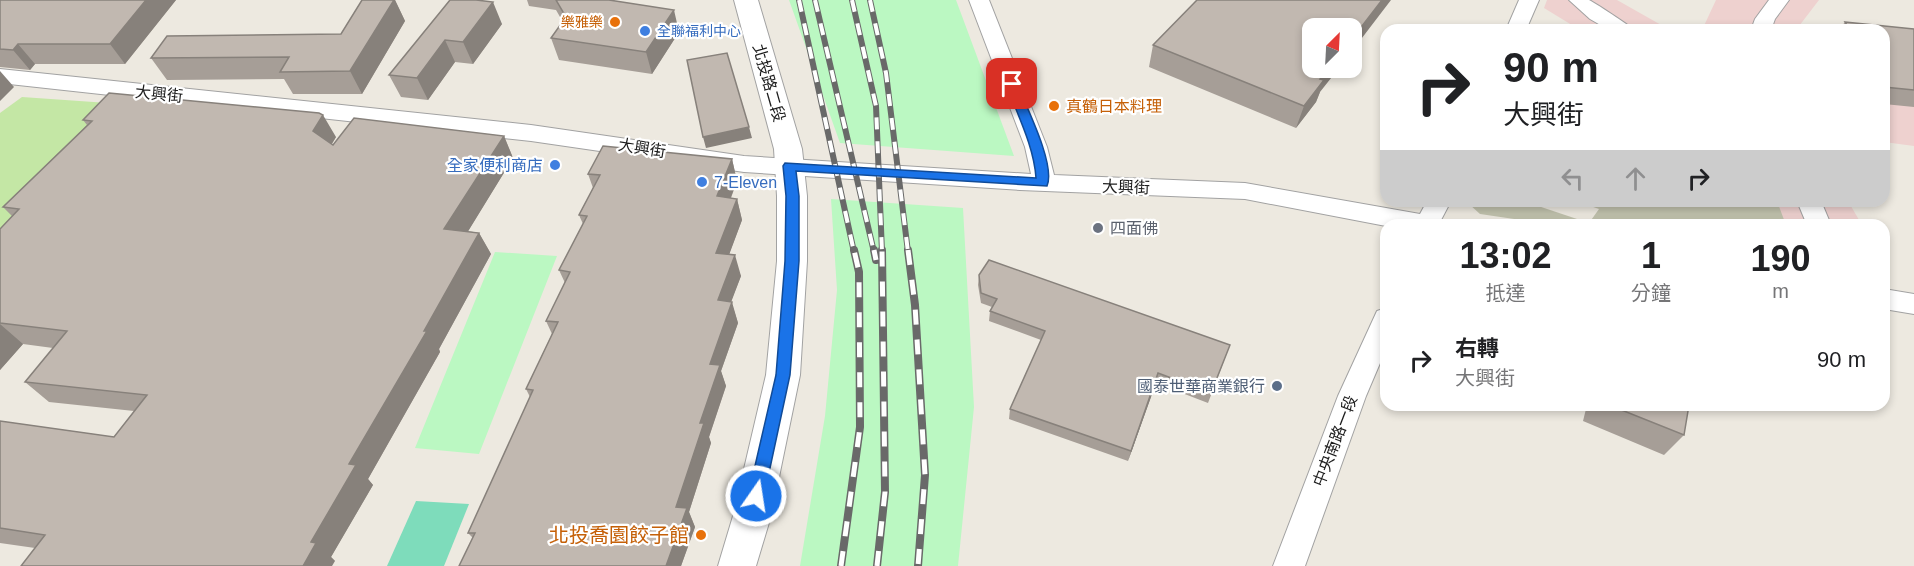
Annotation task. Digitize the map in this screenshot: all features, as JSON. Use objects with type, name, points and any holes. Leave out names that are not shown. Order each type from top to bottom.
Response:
[{"type":"street","name":"北投路二段","points":[[737,566],[752,516],[783,375],[792,261],[792,196],[788,149],[746,0]]},
{"type":"street","points":[[979,0],[1036,147],[1042,165],[1043,183]]},
{"type":"street","points":[[1519,24],[1529,0]]},
{"type":"street","points":[[1579,0],[1597,15],[1613,24]]},
{"type":"street","points":[[1763,24],[1779,0]]},
{"type":"street","name":"大興街","points":[[0,76],[531,133],[744,164],[1043,183],[1245,190],[1397,219]]},
{"type":"street","points":[[1890,300],[1914,304]]},
{"type":"street","name":"中央南路一段","points":[[1289,566],[1352,396],[1380,332]]},
{"type":"shaded area","points":[[1547,0],[1617,0],[1659,24],[1570,24],[1544,8]]},
{"type":"shaded area","points":[[1716,0],[1819,0],[1801,24],[1705,24]]},
{"type":"shaded area","points":[[1890,90],[1914,93],[1914,146],[1890,143]]},
{"type":"shaded area","points":[[1472,207],[1541,207],[1577,219],[1514,219],[1480,214]]},
{"type":"shaded area","points":[[1593,207],[1779,207],[1784,219],[1592,219],[1599,209]]},
{"type":"shaded area","points":[[1760,207],[1852,207],[1858,219],[1763,219]]},
{"type":"green space","points":[[789,0],[956,0],[1014,156],[840,143]]},
{"type":"green space","points":[[22,97],[108,103],[0,238],[0,113]]},
{"type":"green space","points":[[831,199],[963,208],[974,407],[958,566],[800,566],[825,416],[837,290]]},
{"type":"green space","points":[[495,252],[557,256],[479,454],[415,448]]},
{"type":"green space","points":[[416,501],[469,504],[444,566],[387,566]]},
{"type":"building","points":[[0,0],[146,0],[110,44],[18,44],[13,50],[0,49]]},
{"type":"building","points":[[362,0],[394,0],[350,71],[280,72],[289,57],[151,58],[167,36],[341,34]]},
{"type":"building","points":[[450,0],[493,2],[463,42],[445,40],[417,78],[389,75]]},
{"type":"building","points":[[556,0],[609,0],[674,10],[646,52],[551,38],[566,17]]},
{"type":"building","points":[[1197,0],[1382,0],[1362,26],[1362,18],[1302,18],[1302,78],[1324,80],[1304,106],[1153,45]]},
{"type":"building","points":[[1890,27],[1914,29],[1914,90],[1890,88]]},
{"type":"building","points":[[727,53],[749,127],[703,137],[687,60]]},
{"type":"building","points":[[109,93],[319,113],[323,115],[313,131],[333,145],[354,118],[504,136],[444,229],[479,233],[424,331],[427,331],[349,464],[356,465],[311,542],[316,543],[303,566],[21,566],[45,535],[0,528],[0,421],[114,437],[147,395],[25,382],[67,331],[0,323],[0,229],[19,209],[3,207],[92,121],[83,120]]},
{"type":"building","points":[[603,146],[732,159],[717,196],[737,199],[716,253],[735,255],[718,300],[732,302],[710,364],[720,365],[700,423],[704,423],[676,507],[687,508],[666,566],[459,566],[475,533],[468,533],[533,390],[526,389],[558,322],[546,321],[570,272],[559,270],[587,216],[579,215],[600,175],[588,174]]},
{"type":"building","points":[[989,260],[1230,345],[1211,393],[1158,373],[1131,451],[1010,409],[1045,331],[990,311],[997,299],[981,293],[979,275]]},
{"type":"building","points":[[1624,411],[1688,411],[1684,435]]},
{"type":"railway","points":[[799,0],[854,252]]},
{"type":"railway","points":[[815,0],[874,252]]},
{"type":"railway","points":[[852,0],[876,106],[882,252]]},
{"type":"railway","points":[[870,0],[886,73],[908,252]]},
{"type":"railway","points":[[841,566],[860,427],[859,272],[854,250]]},
{"type":"railway","points":[[874,250],[876,260]]},
{"type":"railway","points":[[877,566],[885,492],[882,250]]},
{"type":"railway","points":[[908,250],[915,305],[925,475],[918,566]]},
{"type":"place","name":"樂雅樂","points":[[615,22]]},
{"type":"place","name":"全聯福利中心","points":[[645,31]]},
{"type":"place","name":"真鶴日本料理","points":[[1054,106]]},
{"type":"place","name":"全家便利商店","points":[[555,165]]},
{"type":"place","name":"7-Eleven","points":[[702,182]]},
{"type":"place","name":"四面佛","points":[[1098,228]]},
{"type":"place","name":"國泰世華商業銀行","points":[[1277,386]]},
{"type":"place","name":"北投喬園餃子館","points":[[701,535]]},
{"type":"route","points":[[756,496],[783,375],[792,261],[792,196],[789,166],[1043,183],[1042,165],[1012,84]]}]
